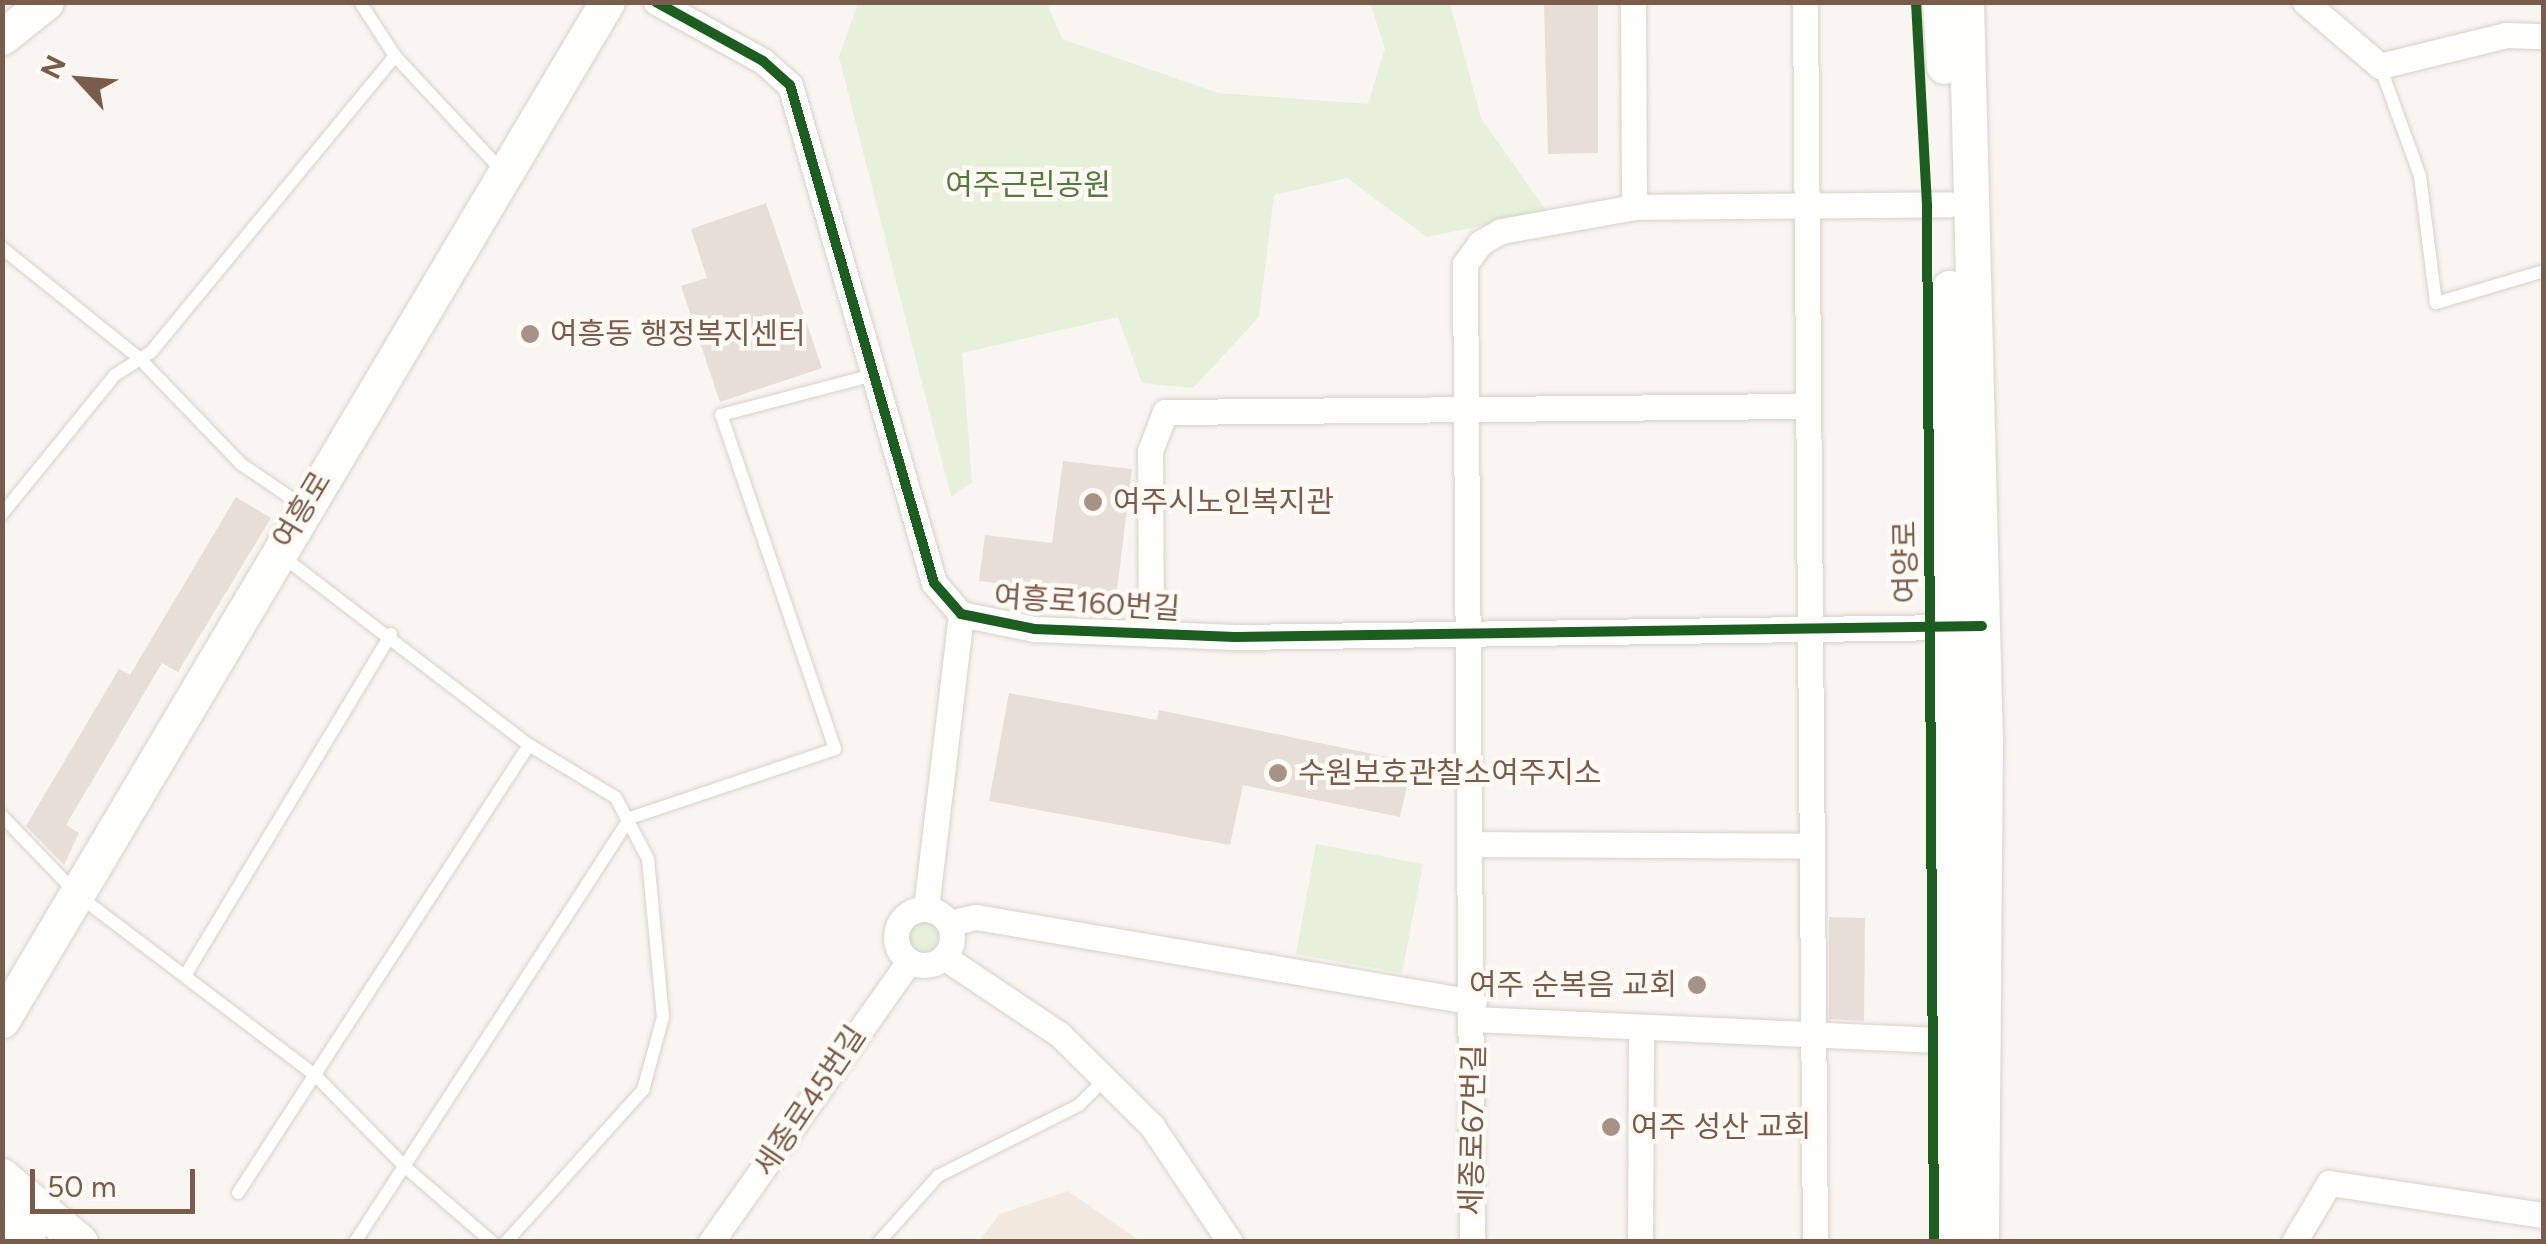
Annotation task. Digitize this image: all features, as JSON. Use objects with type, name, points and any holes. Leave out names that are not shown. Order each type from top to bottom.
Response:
[{"type":"street","points":[[2,37],[46,2]]},
{"type":"street","name":"여흥로","points":[[2,1020],[79,896],[276,553],[608,2]]},
{"type":"street","name":"여흥로160번길","points":[[656,2],[763,61],[790,84],[934,583],[961,614],[1036,629],[1151,634],[1967,627]]},
{"type":"street","points":[[1633,2],[1634,207]]},
{"type":"street","points":[[1805,2],[1810,1039],[1815,1242]]},
{"type":"street","name":"여양로","points":[[1940,2],[1967,627],[1981,1242]]},
{"type":"street","name":"여양로","points":[[1954,1242],[1952,1040],[1967,627],[1966,2]]},
{"type":"street","points":[[2305,2],[2380,66],[2506,35],[2544,36]]},
{"type":"street","points":[[1474,1011],[1462,280],[1480,243],[1525,224],[1634,207],[1805,210],[1949,204]]},
{"type":"street","name":"여흥로160번길","points":[[1151,634],[1150,450],[1165,412],[1463,406],[1806,406]]},
{"type":"street","points":[[926,908],[961,614]]},
{"type":"street","points":[[1469,844],[1809,846]]},
{"type":"street","points":[[949,922],[952,941],[944,957],[927,965],[908,961],[897,946],[898,927],[909,913],[926,908],[949,922],[976,918],[1474,1011],[1641,1028],[1810,1039],[1952,1040]]},
{"type":"street","points":[[944,957],[1059,1034],[1102,1082],[1152,1126],[1230,1242]]},
{"type":"street","name":"세종로45번길","points":[[711,1242],[908,961]]},
{"type":"street","name":"세종로67번길","points":[[1472,1242],[1474,1011]]},
{"type":"street","points":[[1640,1242],[1641,1028]]},
{"type":"street","points":[[2,1176],[80,1242]]},
{"type":"street","points":[[2294,1242],[2330,1183],[2544,1215]]},
{"type":"street","points":[[2,1220],[28,1242]]},
{"type":"lane","points":[[360,2],[394,56],[506,175]]},
{"type":"lane","points":[[2,514],[115,375],[140,359],[394,56]]},
{"type":"lane","points":[[2380,66],[2420,176],[2436,303],[2544,271]]},
{"type":"lane","points":[[2,248],[140,359],[241,464],[304,506]]},
{"type":"lane","points":[[355,1242],[630,818],[835,749],[721,416],[874,375]]},
{"type":"lane","points":[[276,553],[390,634],[529,745],[616,798],[648,858],[664,1016],[643,1090],[506,1242]]},
{"type":"lane","points":[[186,974],[390,634]]},
{"type":"lane","points":[[238,1193],[529,745]]},
{"type":"lane","points":[[2,816],[79,896],[316,1076],[404,1166],[492,1242]]},
{"type":"lane","points":[[879,1242],[938,1176],[1080,1106],[1102,1082]]},
{"type":"shaded area","points":[[1068,1191],[1140,1241],[979,1241],[1000,1214]]},
{"type":"green space","name":"여주근린공원","points":[[858,3],[1047,3],[1062,39],[1218,93],[1368,104],[1385,49],[1370,3],[1450,3],[1481,118],[1547,212],[1427,237],[1347,178],[1274,195],[1259,317],[1193,388],[1142,383],[1118,317],[962,353],[972,482],[951,497],[839,57]]},
{"type":"green space","points":[[1316,844],[1423,864],[1402,973],[1296,954]]},
{"type":"green space","points":[[924,919],[937,924],[942,937],[937,950],[924,955],[911,950],[906,937],[911,924]]},
{"type":"building","points":[[1544,2],[1598,2],[1598,153],[1548,154]]},
{"type":"building","points":[[766,203],[822,368],[720,402],[681,286],[707,278],[691,229]]},
{"type":"building","name":"여주시노인복지관","points":[[1063,461],[1132,469],[1116,598],[979,581],[985,535],[1052,543]]},
{"type":"building","points":[[236,497],[271,518],[178,672],[162,663],[66,825],[79,833],[64,865],[26,826],[119,669],[130,675]]},
{"type":"building","points":[[1009,693],[1157,720],[1159,710],[1412,762],[1400,817],[1243,785],[1230,845],[989,801]]},
{"type":"building","points":[[1829,917],[1865,918],[1864,1021],[1829,1019]]},
{"type":"cycle path","points":[[656,2],[763,61],[790,85],[934,583],[961,614],[1035,629],[1235,637],[1982,626]]},
{"type":"cycle path","points":[[1916,2],[1927,206],[1934,1242]]},
{"type":"place","name":"여흥동 행정복지센터","points":[[530,334]]},
{"type":"place","name":"여주시노인복지관","points":[[1093,502]]},
{"type":"place","name":"수원보호관찰소여주지소","points":[[1278,773]]},
{"type":"place","name":"여주 순복음 교회","points":[[1697,985]]},
{"type":"place","name":"여주 성산 교회","points":[[1611,1127]]}]
